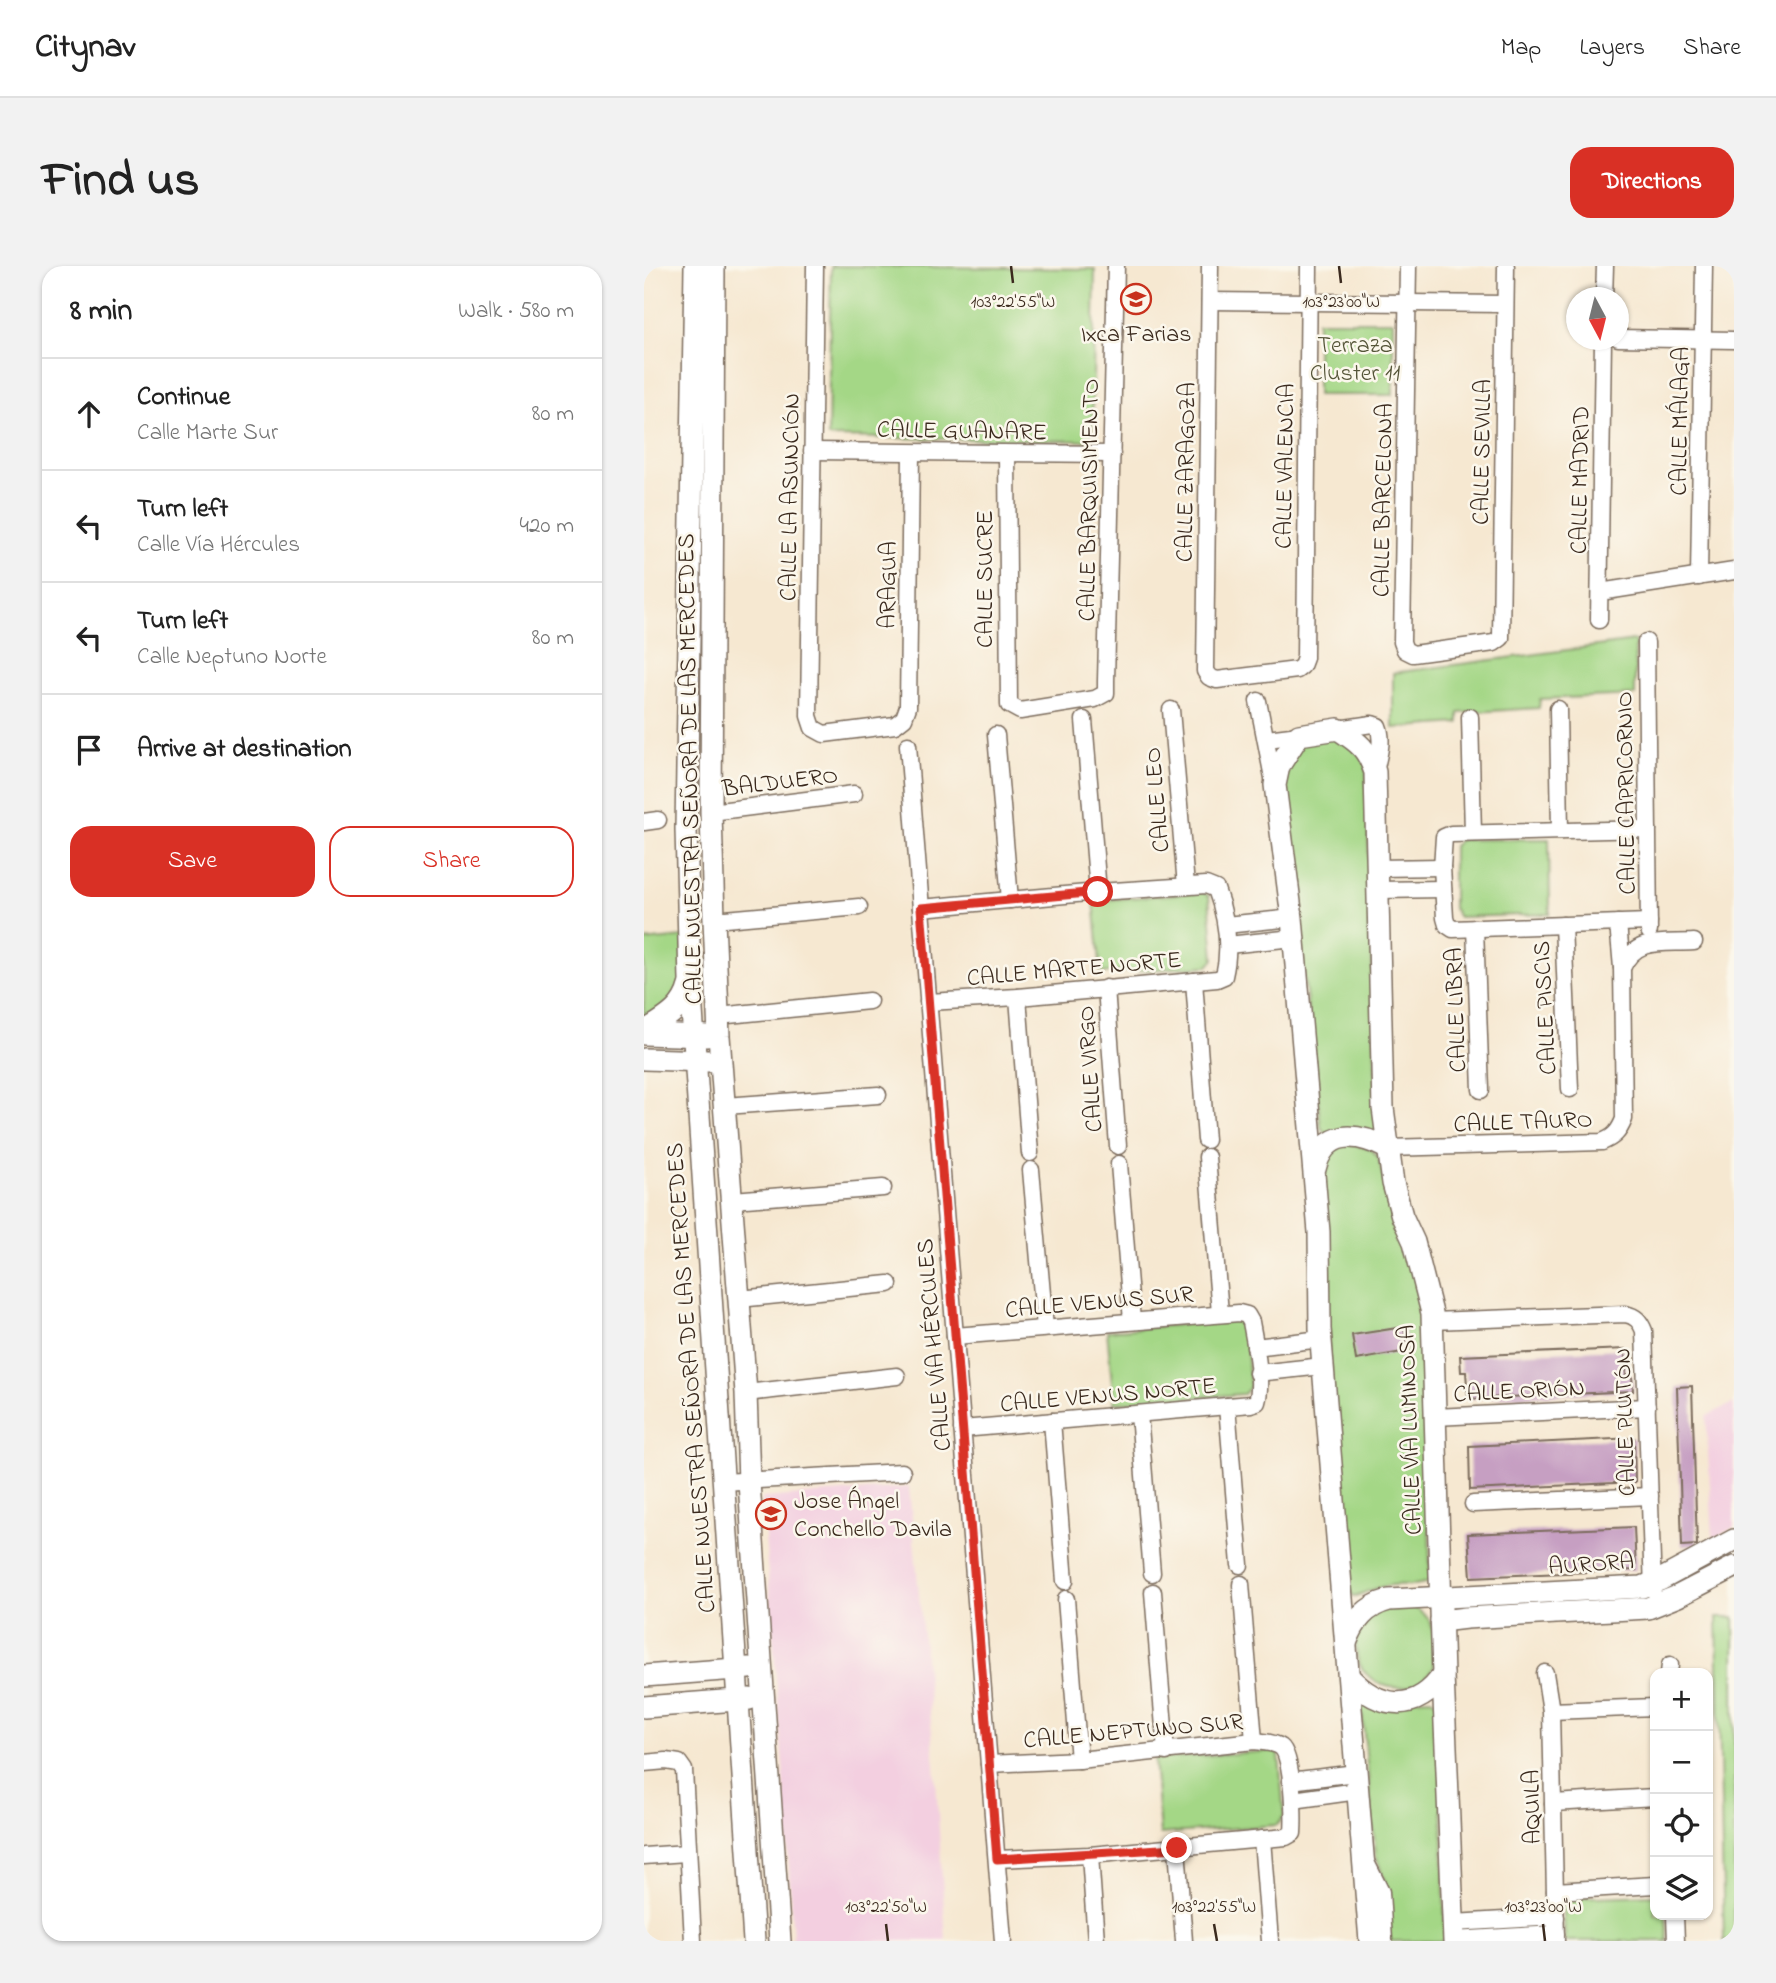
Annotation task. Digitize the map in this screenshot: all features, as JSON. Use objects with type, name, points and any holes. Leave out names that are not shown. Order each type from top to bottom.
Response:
[{"type":"street","name":"CALLE NUESTRA SEÑORA DE LAS MERCEDES","points":[[695,266],[704,290],[711,819],[719,1026],[746,1393],[749,1482],[780,1941]]},
{"type":"street","name":"CALLE NUESTRA SEÑORA DE LAS MERCEDES","points":[[714,266],[704,290],[685,829],[695,1061],[754,1941]]},
{"type":"street","name":"CALLE LA ASUNCIÓN","points":[[815,266],[809,716],[813,728],[824,734],[895,725],[904,718]]},
{"type":"street","name":"CALLE BARQUISIMENTO","points":[[1009,705],[1020,711],[1095,699],[1105,693],[1115,266]]},
{"type":"street","name":"CALLE ZARAGOZA","points":[[1210,266],[1205,671],[1209,677],[1217,680],[1297,670],[1302,666]]},
{"type":"street","name":"CALLE VALENCIA","points":[[1302,666],[1309,266]]},
{"type":"street","name":"CALLE BARCELONA","points":[[1408,266],[1402,642],[1405,650],[1413,654],[1494,643],[1501,638]]},
{"type":"street","name":"CALLE SEVILLA","points":[[1501,638],[1506,266]]},
{"type":"street","points":[[1604,287],[1605,266]]},
{"type":"street","name":"CALLE MÁLAGA","points":[[1699,577],[1704,266]]},
{"type":"street","points":[[1210,301],[1506,304]]},
{"type":"street","points":[[1629,338],[1734,340]]},
{"type":"street","name":"CALLE MADRID","points":[[1599,620],[1603,350]]},
{"type":"street","name":"CALLE GUANARE","points":[[812,451],[1112,454]]},
{"type":"street","name":"ARAGUA","points":[[904,718],[908,707],[911,453]]},
{"type":"street","name":"CALLE SUCRE","points":[[1007,454],[1009,705]]},
{"type":"street","points":[[1600,592],[1734,571]]},
{"type":"street","name":"CALLE CAPRICORNIO","points":[[1646,642],[1649,944]]},
{"type":"street","points":[[1258,701],[1275,785],[1293,928],[1319,1232],[1323,1366],[1370,1941]]},
{"type":"street","points":[[1558,709],[1560,831]]},
{"type":"street","name":"CALLE LEO","points":[[1171,710],[1186,886]]},
{"type":"street","points":[[1470,717],[1473,833]]},
{"type":"street","points":[[1084,720],[1098,892]]},
{"type":"street","name":"CALLE VÍA LUMINOSA","points":[[1298,735],[1338,729],[1358,742],[1369,754],[1375,772],[1383,1108],[1387,1148],[1402,1216],[1414,1242],[1432,1321],[1454,1935]]},
{"type":"street","points":[[996,735],[1010,900]]},
{"type":"street","points":[[1266,739],[1298,735]]},
{"type":"street","points":[[1275,785],[1279,766],[1298,735]]},
{"type":"street","name":"CALLE VÍA HÉRCULES","points":[[908,745],[1003,1941]]},
{"type":"street","name":"BALDUERO","points":[[711,819],[854,794]]},
{"type":"street","points":[[685,829],[711,819]]},
{"type":"street","points":[[1648,829],[1451,834],[1444,837],[1442,867],[1447,925],[1453,929],[1649,922]]},
{"type":"street","points":[[1378,879],[1442,867]]},
{"type":"street","points":[[1378,879],[1443,889]]},
{"type":"street","points":[[921,908],[1206,885],[1216,889],[1226,925],[1228,945],[1293,928]]},
{"type":"street","points":[[714,920],[859,907]]},
{"type":"street","name":"CALLE TAURO","points":[[1387,1148],[1602,1142],[1613,1138],[1624,1119],[1622,968],[1618,923]]},
{"type":"street","points":[[1226,925],[1293,928]]},
{"type":"street","name":"CALLE PISCIS","points":[[1563,925],[1570,1089]]},
{"type":"street","name":"CALLE LIBRA","points":[[1475,928],[1480,1090]]},
{"type":"street","points":[[1622,968],[1628,955],[1636,948],[1649,944],[1694,942]]},
{"type":"street","name":"CALLE MARTE NORTE","points":[[928,1002],[1018,998],[1217,979],[1224,975],[1228,945]]},
{"type":"street","points":[[644,1033],[680,1006],[687,994],[690,980]]},
{"type":"street","points":[[1194,981],[1206,1140]]},
{"type":"street","name":"CALLE VIRGO","points":[[1106,988],[1118,1146]]},
{"type":"street","points":[[1018,998],[1030,1153]]},
{"type":"street","points":[[644,1033],[694,1037],[719,1026],[869,1002]]},
{"type":"street","points":[[644,1060],[721,1060]]},
{"type":"street","points":[[644,1060],[681,1077],[698,1097]]},
{"type":"street","points":[[725,1106],[878,1095]]},
{"type":"street","points":[[1314,1172],[1317,1158],[1323,1148],[1333,1140],[1359,1137],[1387,1148]]},
{"type":"street","points":[[1207,1157],[1220,1313]]},
{"type":"street","points":[[1119,1164],[1132,1321]]},
{"type":"street","points":[[1031,1170],[1045,1328]]},
{"type":"street","points":[[733,1200],[883,1188]]},
{"type":"street","points":[[739,1299],[889,1284]]},
{"type":"street","name":"CALLE VENUS SUR","points":[[955,1336],[1220,1313],[1247,1315],[1251,1322],[1255,1347]]},
{"type":"street","name":"CALLE PLUTÓN","points":[[1432,1321],[1613,1314],[1633,1315],[1640,1321],[1644,1331],[1654,1607]]},
{"type":"street","points":[[1321,1339],[1255,1347],[1257,1373],[1323,1366]]},
{"type":"street","name":"CALLE VENUS NORTE","points":[[962,1429],[1257,1402],[1257,1373]]},
{"type":"street","points":[[746,1393],[897,1377]]},
{"type":"street","points":[[1227,1406],[1240,1566]]},
{"type":"street","name":"CALLE ORIÓN","points":[[1435,1417],[1647,1407]]},
{"type":"street","points":[[1139,1414],[1152,1573]]},
{"type":"street","points":[[1052,1421],[1065,1581]]},
{"type":"street","points":[[723,1482],[902,1472]]},
{"type":"street","points":[[1473,1504],[1650,1496]]},
{"type":"street","name":"AURORA","points":[[1441,1598],[1632,1588],[1653,1583],[1734,1540]]},
{"type":"street","name":"AURORA","points":[[1441,1621],[1639,1610],[1654,1607],[1734,1567]]},
{"type":"street","points":[[1241,1584],[1254,1741]]},
{"type":"street","points":[[1153,1592],[1166,1752]]},
{"type":"street","points":[[1346,1644],[1355,1623],[1375,1604],[1400,1598],[1441,1598]]},
{"type":"street","points":[[1066,1599],[1079,1760]]},
{"type":"street","points":[[695,1672],[720,1652],[733,1635]]},
{"type":"street","points":[[644,1676],[761,1666]]},
{"type":"street","name":"AQUILA","points":[[1545,1673],[1551,1711],[1556,1938]]},
{"type":"street","points":[[1349,1677],[1374,1699],[1404,1703],[1422,1697],[1443,1675]]},
{"type":"street","points":[[644,1707],[763,1698]]},
{"type":"street","points":[[689,1705],[716,1714],[730,1727],[740,1743]]},
{"type":"street","points":[[1551,1711],[1650,1707]]},
{"type":"street","name":"CALLE NEPTUNO SUR","points":[[989,1764],[1079,1760],[1254,1741],[1280,1747],[1286,1753],[1290,1781]]},
{"type":"street","points":[[644,1763],[679,1763],[684,1770],[693,1941]]},
{"type":"street","points":[[997,1859],[1090,1855],[1286,1837],[1293,1833],[1290,1781],[1357,1782]]},
{"type":"street","points":[[1293,1800],[1357,1782]]},
{"type":"street","points":[[1553,1802],[1650,1797]]},
{"type":"street","points":[[1262,1839],[1270,1941]]},
{"type":"street","points":[[1177,1848],[1184,1941]]},
{"type":"street","points":[[644,1856],[687,1853]]},
{"type":"street","points":[[1090,1855],[1096,1941]]},
{"type":"street","points":[[1363,1857],[1381,1892],[1384,1941]]},
{"type":"street","points":[[1555,1891],[1650,1885]]},
{"type":"street","points":[[1454,1935],[1556,1917]]},
{"type":"street","points":[[1675,1920],[1676,1941]]},
{"type":"street","points":[[1454,1935],[1556,1938]]},
{"type":"shaded area","points":[[1734,1403],[1734,1527],[1713,1539],[1706,1416]]},
{"type":"shaded area","points":[[909,1487],[935,1765],[946,1941],[793,1941],[784,1778],[762,1498]]},
{"type":"green space","points":[[831,266],[1095,269],[1092,441],[828,437]]},
{"type":"green space","name":"Terraza Cluster 11","points":[[1317,321],[1393,321],[1393,395],[1317,395]]},
{"type":"green space","points":[[1635,641],[1635,695],[1540,699],[1539,708],[1459,713],[1459,723],[1393,728],[1393,673]]},
{"type":"green space","points":[[1341,737],[1366,760],[1377,1130],[1370,1133],[1327,1134],[1321,1128],[1282,777],[1302,741]]},
{"type":"green space","points":[[1549,839],[1550,914],[1459,917],[1453,908],[1453,846],[1460,840]]},
{"type":"green space","points":[[1202,892],[1209,896],[1214,959],[1208,966],[1101,973],[1094,901]]},
{"type":"green space","points":[[684,937],[683,987],[672,1001],[644,1020],[644,941]]},
{"type":"green space","points":[[1341,1142],[1371,1149],[1378,1157],[1393,1218],[1412,1250],[1426,1314],[1430,1581],[1416,1585],[1382,1587],[1354,1597],[1348,1590],[1329,1364],[1322,1165]]},
{"type":"green space","points":[[1238,1320],[1245,1325],[1250,1387],[1244,1394],[1114,1403],[1107,1331]]},
{"type":"green space","points":[[1412,1606],[1424,1614],[1432,1626],[1434,1666],[1426,1678],[1414,1685],[1389,1687],[1366,1674],[1359,1663],[1356,1633],[1372,1611]]},
{"type":"green space","points":[[1717,1617],[1734,1617],[1734,1941],[1724,1941]]},
{"type":"green space","points":[[1431,1698],[1440,1704],[1445,1941],[1390,1941],[1387,1888],[1376,1856],[1361,1703],[1367,1700]]},
{"type":"green space","points":[[1272,1751],[1279,1755],[1284,1817],[1277,1825],[1160,1834],[1154,1759]]},
{"type":"green space","points":[[1650,1895],[1650,1920],[1666,1920],[1667,1941],[1565,1941],[1563,1898]]},
{"type":"building","points":[[1404,1327],[1408,1351],[1356,1360],[1352,1335]]},
{"type":"building","points":[[1625,1349],[1626,1376],[1632,1375],[1633,1391],[1468,1399],[1466,1372],[1461,1372],[1460,1356]]},
{"type":"building","points":[[1692,1386],[1697,1545],[1682,1546],[1677,1387]]},
{"type":"building","points":[[1634,1438],[1635,1482],[1470,1490],[1469,1446]]},
{"type":"building","points":[[1634,1527],[1636,1570],[1471,1577],[1468,1534]]},
{"type":"place","name":"Ixca Farias","points":[[1136,299]]},
{"type":"place","name":"Jose Ángel Conchello Davila","points":[[771,1514]]},
{"type":"route","points":[[1098,892],[921,908],[997,1859],[1177,1848]]}]
